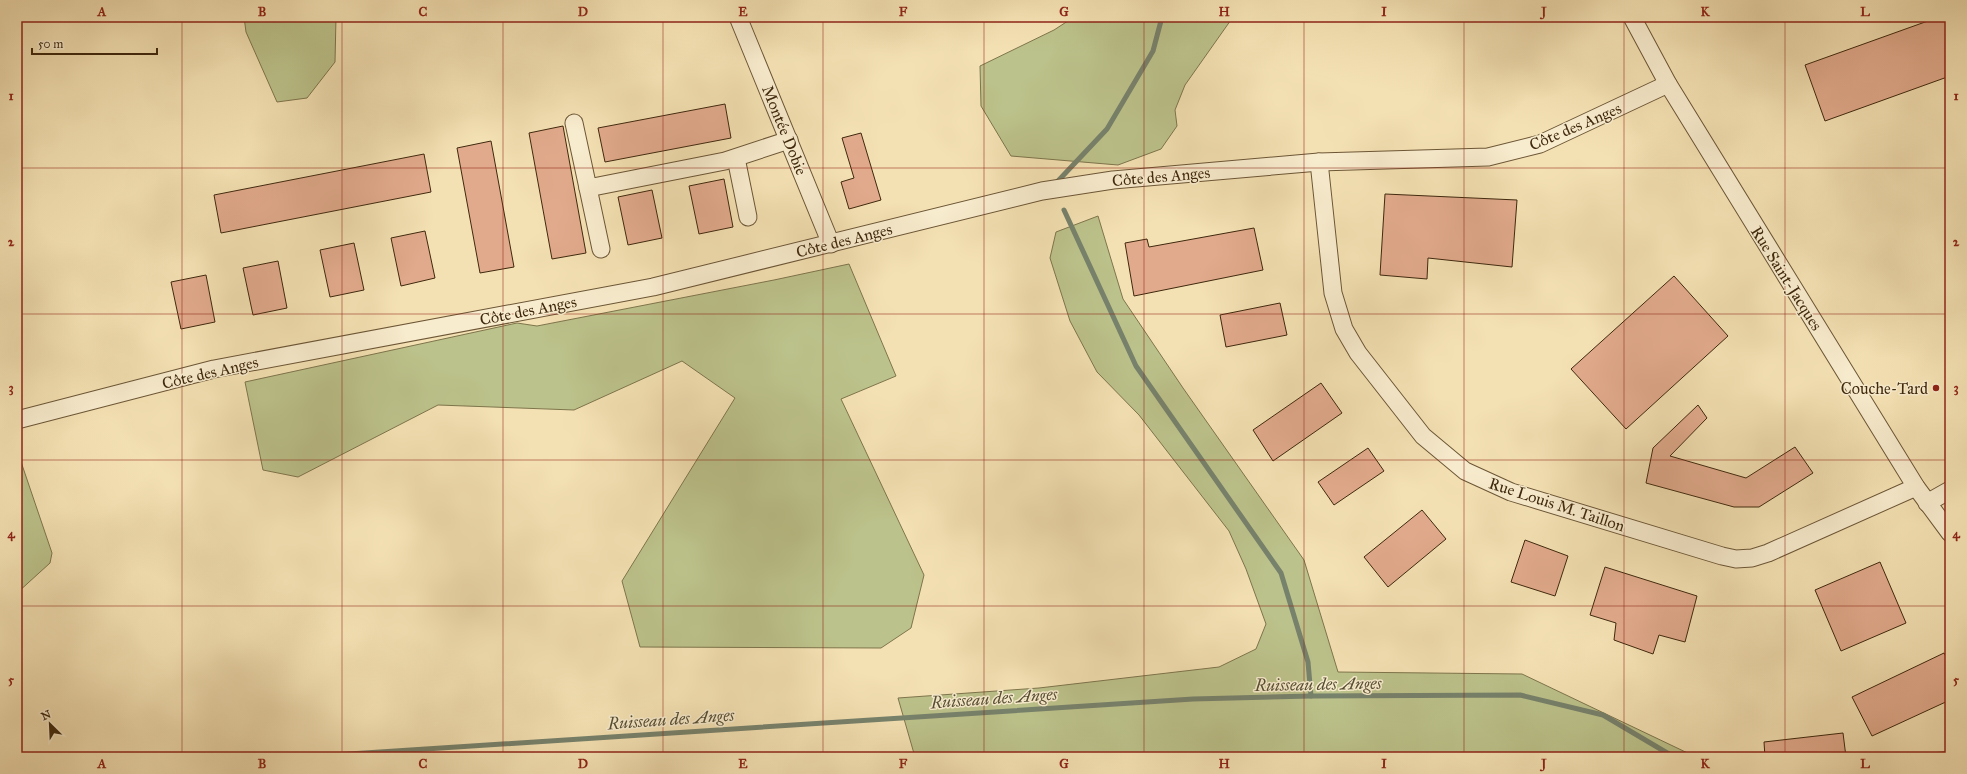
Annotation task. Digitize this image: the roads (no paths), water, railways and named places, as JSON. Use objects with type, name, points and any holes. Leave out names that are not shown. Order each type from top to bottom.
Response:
[{"type":"street","name":"Montée Dobie","points":[[738,17],[831,244]]},
{"type":"street","name":"Rue Saint-Jacques","points":[[1632,17],[1668,84],[1916,487],[1950,534]]},
{"type":"street","name":"Côte des Anges","points":[[17,420],[214,369],[653,287],[1042,191],[1079,184],[1319,162],[1488,157],[1540,144],[1668,84]]},
{"type":"street","points":[[574,123],[601,249]]},
{"type":"street","points":[[588,188],[725,161],[789,140]]},
{"type":"street","points":[[736,158],[748,218]]},
{"type":"street","name":"Rue Louis M. Taillon","points":[[1319,162],[1333,293],[1344,329],[1358,353],[1423,436],[1465,471],[1511,492],[1722,556],[1736,558],[1752,558],[1782,548],[1916,487]]},
{"type":"street","points":[[1927,503],[1950,490]]},
{"type":"waterway","points":[[1057,182],[1107,129],[1153,51],[1162,17]]},
{"type":"waterway","points":[[1064,210],[1136,366],[1281,573],[1308,662],[1311,696]]},
{"type":"waterway","name":"Ruisseau des Anges","points":[[303,757],[1193,699],[1311,696],[1520,695],[1603,715],[1674,757]]},
{"type":"place","name":"Couche-Tard","points":[[1936,388]]}]
